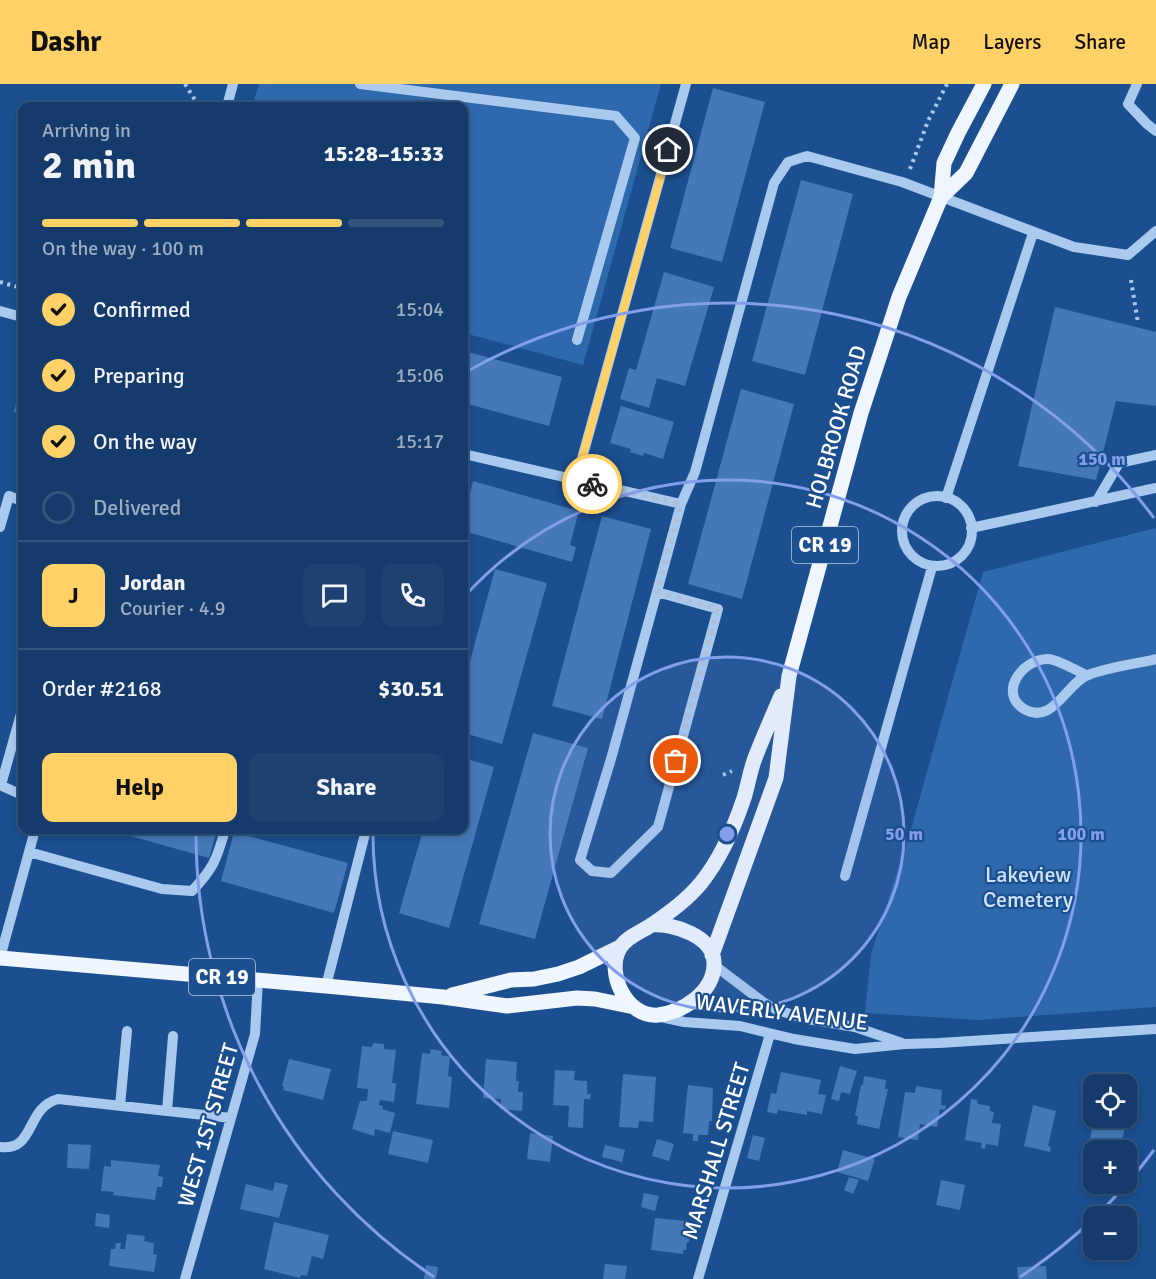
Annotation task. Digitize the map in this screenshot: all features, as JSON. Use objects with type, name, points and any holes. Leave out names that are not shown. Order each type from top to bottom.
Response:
[{"type":"main road","name":"HOLBROOK ROAD","points":[[651,925],[682,902],[700,884],[725,846],[744,798],[754,760],[789,676],[861,413],[898,297],[941,197],[944,163],[984,84]]},
{"type":"main road","name":"HOLBROOK ROAD","points":[[941,197],[966,173],[1012,84]]},
{"type":"main road","name":"HOLBROOK ROAD","points":[[713,960],[776,778],[789,676]]},
{"type":"main road","points":[[634,1007],[624,996],[615,974],[620,947],[635,934],[651,925],[675,926],[698,938],[713,960]]},
{"type":"main road","name":"CR 19","points":[[443,997],[511,980],[534,979],[558,974],[579,967],[620,947]]},
{"type":"main road","name":"CR 19","points":[[0,958],[327,986],[507,1005],[577,998],[595,999],[634,1007],[655,1015],[668,1013],[692,1002],[707,986],[713,960]]},
{"type":"street","points":[[228,102],[233,84]]},
{"type":"street","points":[[360,84],[616,116],[635,138],[577,340]]},
{"type":"street","points":[[576,480],[686,84]]},
{"type":"street","points":[[1137,84],[1128,104],[1156,131]]},
{"type":"street","points":[[657,592],[718,609],[658,827],[610,873],[592,870],[580,860],[611,759],[681,504],[695,472],[774,183],[788,162],[807,156],[902,182],[1074,247],[1128,255],[1156,231]]},
{"type":"street","points":[[946,498],[1033,233]]},
{"type":"street","points":[[0,311],[18,316]]},
{"type":"street","points":[[468,455],[681,504]]},
{"type":"street","points":[[1096,502],[1119,463],[1156,455]]},
{"type":"street","points":[[971,528],[1156,488]]},
{"type":"street","points":[[0,527],[9,496],[18,499]]},
{"type":"street","points":[[928,498],[946,498],[960,505],[967,513],[971,528],[972,535],[962,556],[952,563],[932,567],[918,561],[910,553],[904,543],[902,531],[904,520],[910,510],[918,502],[928,498]]},
{"type":"street","points":[[845,876],[932,567]]},
{"type":"street","points":[[1086,675],[1048,659],[1026,665],[1014,681],[1014,696],[1023,708],[1038,713],[1053,708],[1086,675],[1156,659]]},
{"type":"street","points":[[18,724],[0,785],[18,793]]},
{"type":"street","points":[[0,958],[34,834]]},
{"type":"street","points":[[29,852],[162,889],[192,891],[209,873],[224,834]]},
{"type":"street","points":[[327,986],[365,834]]},
{"type":"street","name":"WAVERLY AVENUE","points":[[713,960],[777,1010],[807,1019],[855,1027],[905,1044]]},
{"type":"street","name":"WEST 1ST STREET","points":[[184,1279],[255,1034],[258,980]]},
{"type":"street","name":"WAVERLY AVENUE","points":[[655,1015],[684,1022],[740,1026],[770,1034],[855,1048],[1156,1029]]},
{"type":"street","points":[[120,1106],[127,1031]]},
{"type":"street","name":"MARSHALL STREET","points":[[698,1279],[770,1034]]},
{"type":"street","points":[[167,1111],[173,1036]]},
{"type":"street","points":[[0,1147],[12,1148],[22,1142],[41,1108],[47,1102],[58,1099],[231,1118]]},
{"type":"path","points":[[185,84],[194,102]]},
{"type":"path","points":[[913,160],[946,84]]},
{"type":"path","points":[[1131,280],[1138,323]]},
{"type":"path","points":[[0,282],[18,287]]},
{"type":"green space","points":[[259,84],[661,84],[583,365],[468,334],[468,102],[253,102]]},
{"type":"green space","name":"Lakeview Cemetery","points":[[1156,528],[1156,1007],[978,1020],[865,1013],[871,954],[911,829],[983,572]]},
{"type":"building","points":[[713,88],[765,102],[722,262],[670,248]]},
{"type":"building","points":[[801,180],[853,194],[805,375],[752,361]]},
{"type":"building","points":[[664,272],[714,287],[685,386],[657,378],[649,408],[620,399],[629,368],[636,370]]},
{"type":"building","points":[[1055,307],[1156,332],[1156,406],[1116,401],[1096,480],[1018,466]]},
{"type":"building","points":[[468,352],[562,377],[549,426],[468,404]]},
{"type":"building","points":[[741,389],[794,404],[742,599],[688,584]]},
{"type":"building","points":[[18,396],[18,413],[14,412]]},
{"type":"building","points":[[621,406],[674,422],[663,459],[644,453],[643,456],[630,452],[631,449],[610,443]]},
{"type":"building","points":[[473,481],[579,511],[570,545],[576,547],[572,562],[468,532],[468,501]]},
{"type":"building","points":[[602,516],[651,529],[602,719],[552,706]]},
{"type":"building","points":[[495,569],[547,583],[502,744],[468,734],[468,668]]},
{"type":"building","points":[[533,733],[588,748],[535,939],[479,924]]},
{"type":"building","points":[[468,759],[494,767],[449,928],[399,913],[422,834],[468,834]]},
{"type":"building","points":[[123,834],[216,834],[209,858]]},
{"type":"building","points":[[233,834],[241,834],[348,863],[334,913],[221,881]]},
{"type":"building","points":[[373,1043],[384,1044],[384,1049],[396,1050],[392,1083],[396,1083],[394,1102],[380,1100],[379,1105],[383,1106],[382,1109],[395,1113],[390,1133],[375,1129],[374,1136],[352,1129],[360,1101],[367,1101],[368,1089],[357,1088],[362,1046],[372,1047]]},
{"type":"building","points":[[431,1049],[442,1051],[441,1055],[450,1057],[448,1076],[452,1077],[449,1108],[416,1104],[422,1053],[430,1054]]},
{"type":"building","points":[[289,1059],[331,1069],[323,1100],[283,1090]]},
{"type":"building","points":[[486,1059],[517,1062],[518,1092],[523,1092],[522,1111],[500,1109],[501,1099],[483,1098]]},
{"type":"building","points":[[840,1066],[857,1071],[850,1094],[841,1092],[839,1101],[831,1099]]},
{"type":"building","points":[[555,1070],[575,1071],[574,1080],[587,1081],[587,1094],[591,1094],[590,1099],[584,1099],[583,1128],[568,1127],[569,1106],[553,1105]]},
{"type":"building","points":[[781,1072],[821,1080],[818,1094],[826,1095],[822,1114],[807,1111],[807,1115],[778,1110],[777,1114],[767,1112],[771,1093],[776,1094]]},
{"type":"building","points":[[623,1074],[656,1077],[653,1122],[639,1121],[638,1128],[619,1127]]},
{"type":"building","points":[[864,1076],[886,1080],[885,1089],[888,1089],[879,1129],[857,1124],[858,1116],[855,1116]]},
{"type":"building","points":[[688,1085],[713,1088],[712,1121],[709,1121],[708,1135],[698,1135],[698,1141],[693,1141],[693,1134],[683,1133]]},
{"type":"building","points":[[916,1086],[942,1090],[941,1105],[946,1106],[945,1110],[940,1109],[937,1127],[920,1124],[918,1140],[898,1137],[905,1092],[915,1093]]},
{"type":"building","points":[[971,1099],[977,1100],[978,1104],[990,1106],[990,1111],[994,1112],[992,1123],[1001,1124],[998,1146],[986,1144],[985,1149],[981,1148],[982,1143],[965,1140]]},
{"type":"building","points":[[1033,1105],[1056,1111],[1048,1146],[1051,1147],[1050,1152],[1024,1146]]},
{"type":"building","points":[[1092,1128],[1125,1128],[1122,1140],[1090,1140]]},
{"type":"building","points":[[393,1131],[433,1140],[428,1163],[388,1154]]},
{"type":"building","points":[[530,1133],[553,1136],[550,1162],[527,1159]]},
{"type":"building","points":[[753,1135],[765,1138],[759,1161],[747,1158]]},
{"type":"building","points":[[657,1139],[674,1144],[669,1161],[652,1156]]},
{"type":"building","points":[[68,1144],[91,1145],[89,1169],[67,1168]]},
{"type":"building","points":[[605,1145],[625,1150],[622,1162],[602,1157]]},
{"type":"building","points":[[843,1150],[875,1159],[868,1181],[837,1172]]},
{"type":"building","points":[[111,1160],[160,1165],[158,1176],[163,1177],[162,1187],[157,1187],[155,1200],[113,1195],[114,1192],[101,1191],[104,1166],[111,1167]]},
{"type":"building","points":[[849,1177],[859,1180],[853,1194],[844,1190]]},
{"type":"building","points":[[941,1180],[965,1185],[960,1210],[936,1205]]},
{"type":"building","points":[[275,1182],[288,1185],[279,1218],[240,1209],[246,1184],[273,1191]]},
{"type":"building","points":[[644,1193],[659,1196],[655,1211],[641,1207]]},
{"type":"building","points":[[96,1213],[110,1215],[109,1228],[95,1226]]},
{"type":"building","points":[[655,1218],[686,1221],[685,1226],[689,1226],[690,1231],[689,1242],[683,1254],[651,1250]]},
{"type":"building","points":[[274,1222],[329,1235],[323,1259],[312,1256],[307,1276],[301,1275],[300,1278],[264,1269]]},
{"type":"building","points":[[127,1234],[145,1236],[144,1241],[154,1243],[153,1254],[157,1255],[154,1272],[109,1266],[111,1249],[115,1249],[116,1243],[121,1243],[120,1249],[125,1249]]},
{"type":"building","points":[[605,1264],[627,1266],[625,1279],[603,1279]]},
{"type":"building","points":[[426,1265],[438,1267],[436,1279],[424,1279]]},
{"type":"building","points":[[1046,1266],[1047,1279],[1018,1279],[1017,1267]]},
{"type":"way so far","points":[[592,484],[681,504],[657,592],[718,609],[676,761]]},
{"type":"route","points":[[592,484],[576,480],[668,150]]}]
